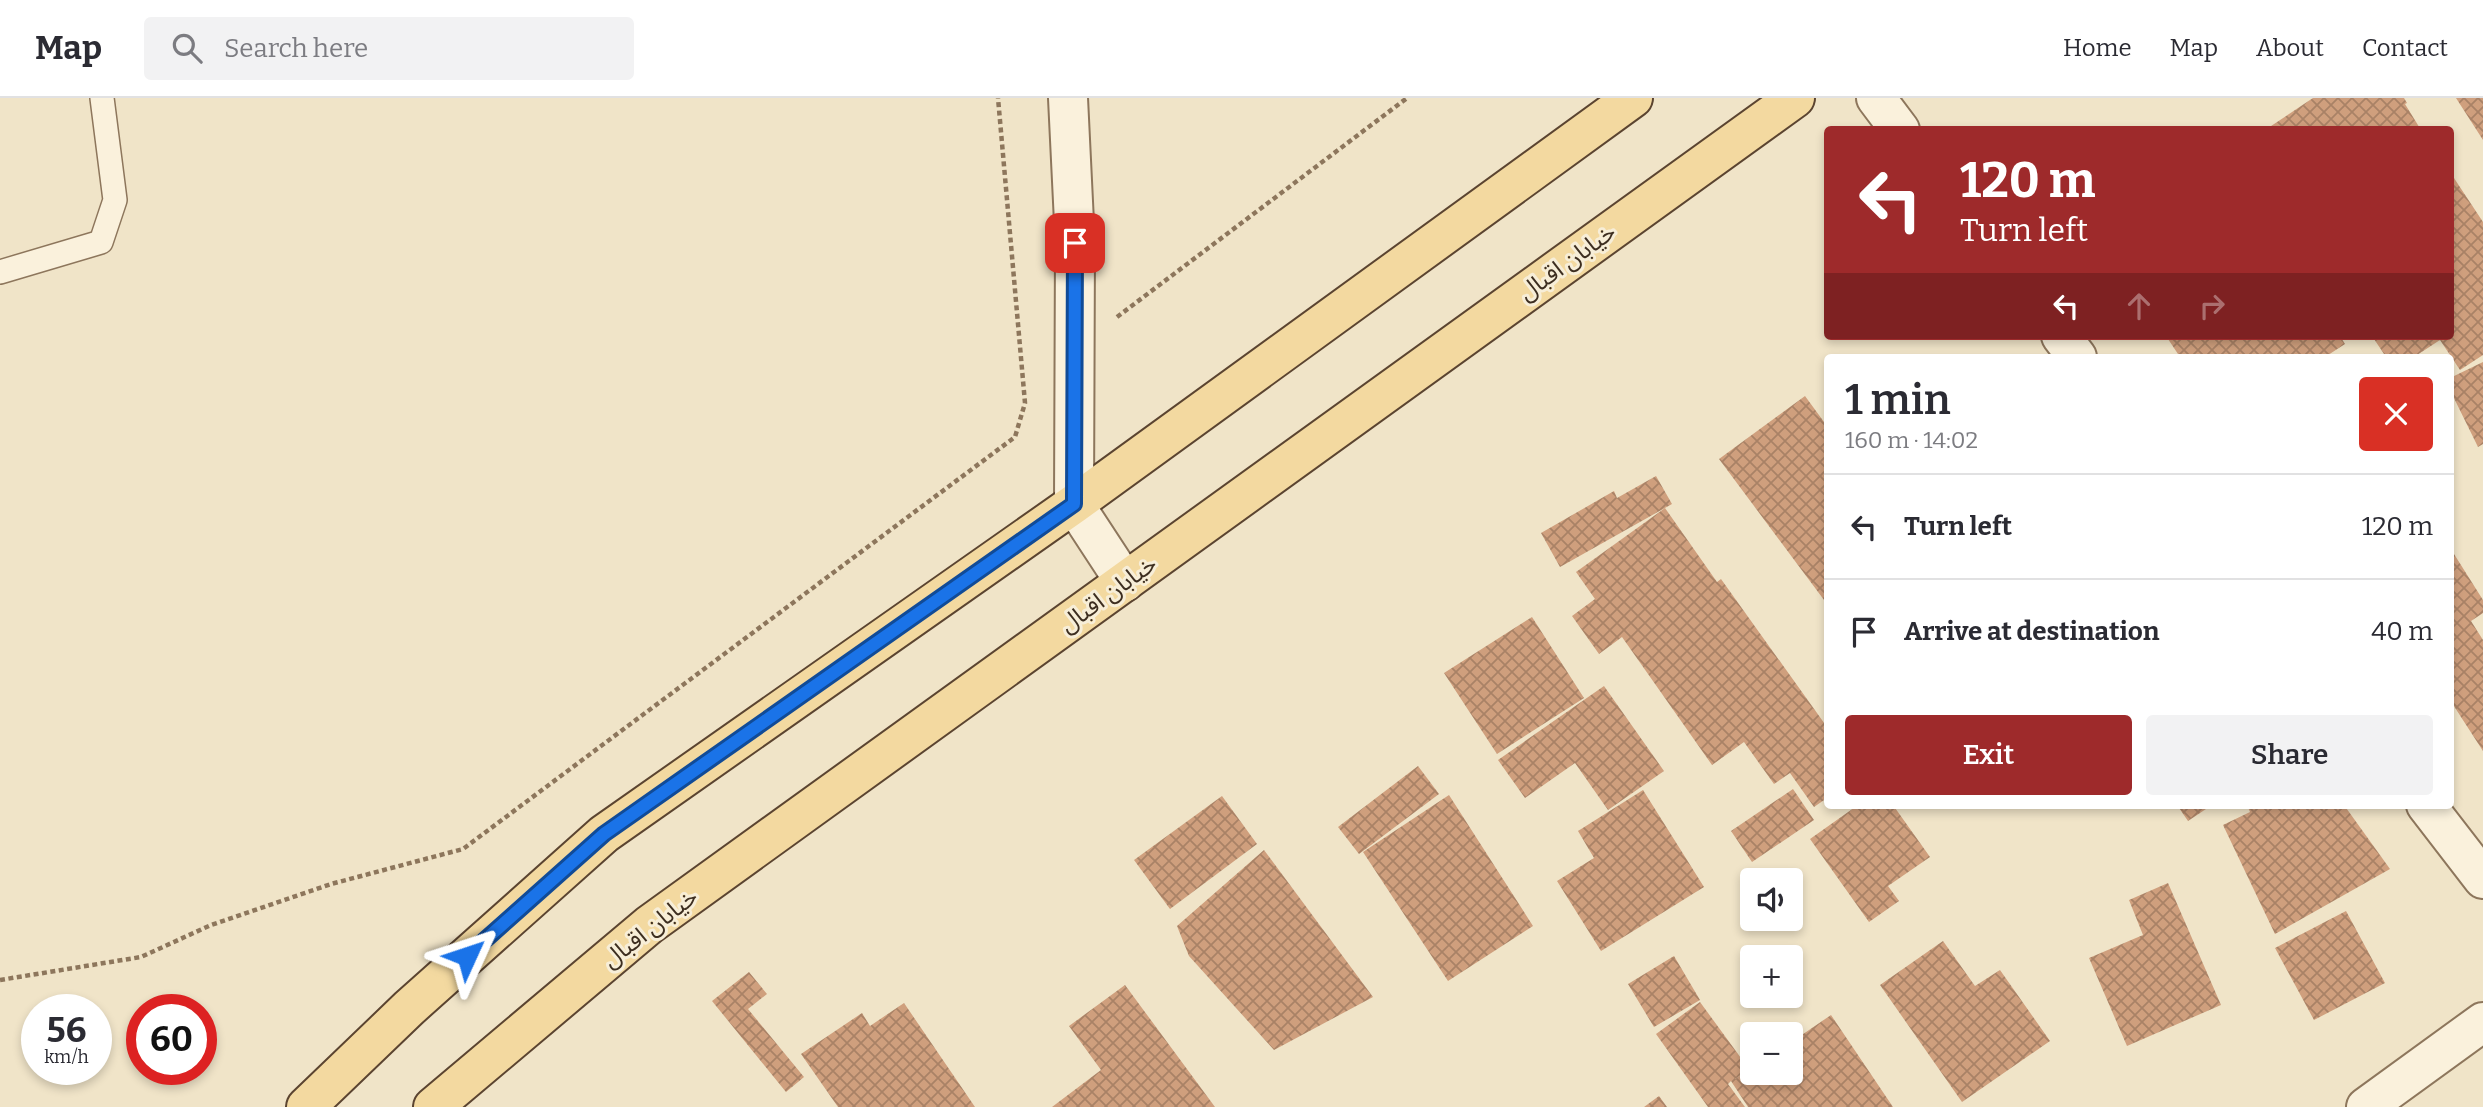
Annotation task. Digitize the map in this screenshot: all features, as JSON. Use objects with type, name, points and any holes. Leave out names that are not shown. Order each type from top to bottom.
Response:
[{"type":"main road","points":[[306,1107],[409,1009],[604,834],[1074,504],[1633,98]]},
{"type":"main road","name":"خیابان اقبال","points":[[433,1107],[649,925],[1795,98]]},
{"type":"street","points":[[1068,98],[1075,243],[1074,504],[1125,582]]},
{"type":"street","points":[[1876,98],[1897,126]]},
{"type":"street","points":[[2064,340],[2075,354]]},
{"type":"street","points":[[2429,809],[2483,879]]},
{"type":"street","points":[[2366,1107],[2483,1022]]},
{"type":"lane","points":[[0,272],[101,242],[115,200],[102,98]]},
{"type":"path","points":[[0,980],[141,957],[223,921],[331,884],[463,849],[1015,437],[1025,403],[998,98]]},
{"type":"path","points":[[1074,349],[1407,98]]},
{"type":"building","points":[[2313,98],[2404,98],[2419,126],[2271,126]]},
{"type":"building","points":[[2456,98],[2483,98],[2483,140]]},
{"type":"building","points":[[2454,178],[2483,222],[2483,355],[2460,370],[2454,361],[2454,354],[2449,354],[2440,340],[2454,340]]},
{"type":"building","points":[[2169,340],[2342,340],[2345,344],[2330,354],[2178,354]]},
{"type":"building","points":[[2375,340],[2440,340],[2419,354],[2384,354]]},
{"type":"building","points":[[2483,362],[2483,444],[2478,447],[2454,398],[2454,376]]},
{"type":"building","points":[[1805,396],[1824,422],[1824,600],[1719,459]]},
{"type":"building","points":[[1656,476],[1672,504],[1560,567],[1541,533],[1614,491],[1617,498]]},
{"type":"building","points":[[1665,508],[1717,582],[1721,579],[1824,723],[1824,800],[1814,807],[1790,773],[1774,784],[1744,742],[1712,765],[1622,637],[1599,654],[1572,616],[1595,599],[1576,572]]},
{"type":"building","points":[[2454,554],[2483,600],[2483,613],[2471,621],[2483,640],[2483,751],[2454,706]]},
{"type":"building","points":[[1532,617],[1584,698],[1497,754],[1444,673]]},
{"type":"building","points":[[1604,686],[1664,771],[1608,810],[1575,763],[1525,798],[1498,760]]},
{"type":"building","points":[[1418,766],[1439,794],[1359,854],[1338,827]]},
{"type":"building","points":[[1793,789],[1814,820],[1752,862],[1731,831]]},
{"type":"building","points":[[1643,790],[1704,887],[1601,951],[1557,881],[1594,858],[1578,831]]},
{"type":"building","points":[[1449,795],[1533,926],[1448,981],[1363,852]]},
{"type":"building","points":[[1222,796],[1257,844],[1170,909],[1134,860]]},
{"type":"building","points":[[1852,809],[1896,809],[1930,857],[1888,886],[1899,901],[1869,922],[1810,839]]},
{"type":"building","points":[[2180,809],[2206,809],[2188,821]]},
{"type":"building","points":[[2249,809],[2347,809],[2390,869],[2275,934],[2223,825],[2250,812]]},
{"type":"building","points":[[1264,850],[1373,997],[1274,1050],[1189,956],[1177,926]]},
{"type":"building","points":[[2168,883],[2221,1005],[2127,1046],[2089,958],[2143,935],[2129,900]]},
{"type":"building","points":[[2346,911],[2385,983],[2314,1020],[2275,948]]},
{"type":"building","points":[[1943,941],[1975,986],[2000,970],[2050,1041],[1962,1102],[1880,985]]},
{"type":"building","points":[[1674,956],[1700,1000],[1654,1027],[1628,984]]},
{"type":"building","points":[[749,972],[767,994],[748,1009],[804,1077],[786,1092],[712,1001]]},
{"type":"building","points":[[1125,985],[1215,1107],[1052,1107],[1101,1070],[1069,1026]]},
{"type":"building","points":[[1700,1002],[1740,1057],[1740,1075],[1735,1079],[1740,1076],[1740,1085],[1803,1085],[1803,1034],[1831,1015],[1893,1107],[1748,1107],[1731,1081],[1728,1084],[1745,1107],[1708,1107],[1656,1034]]},
{"type":"building","points":[[904,1003],[975,1107],[838,1107],[801,1054],[862,1013],[870,1026]]},
{"type":"building","points":[[1659,1096],[1667,1107],[1644,1107]]},
{"type":"route","points":[[467,956],[604,834],[1074,504],[1075,243]]}]
